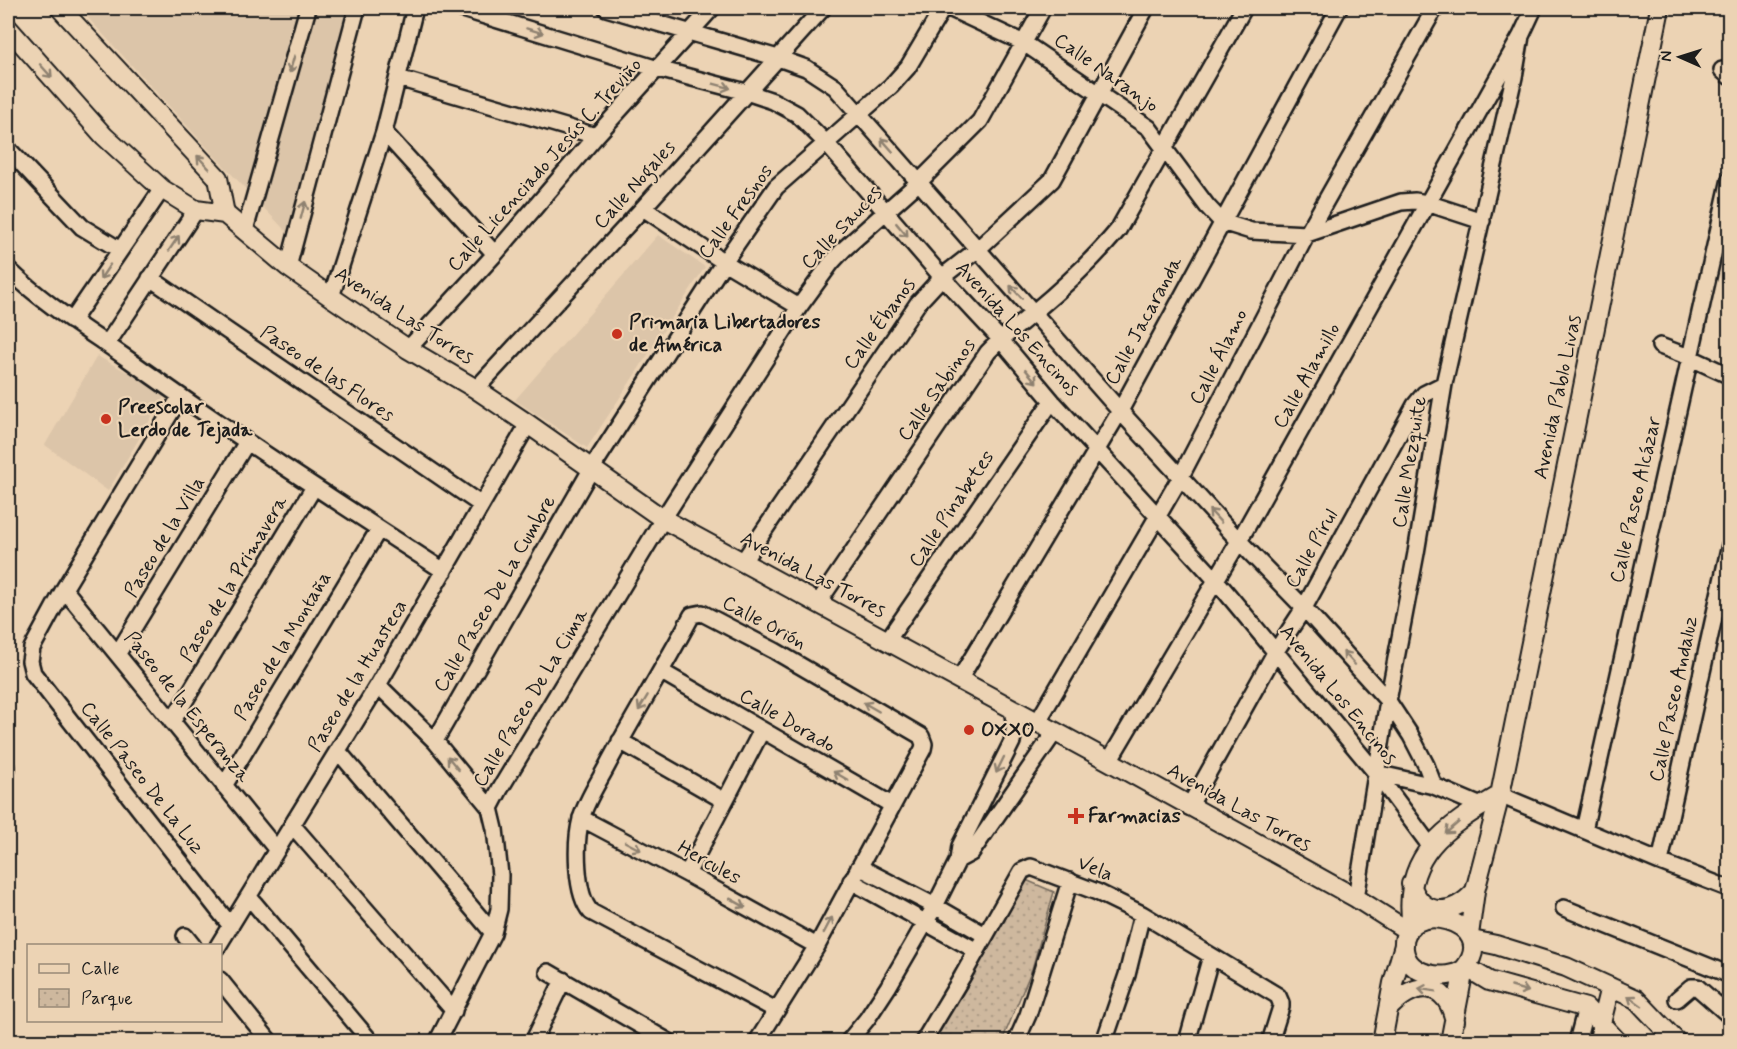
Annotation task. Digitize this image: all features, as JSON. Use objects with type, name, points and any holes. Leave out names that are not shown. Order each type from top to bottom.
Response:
[{"type":"street","points":[[8,28],[104,136],[162,189],[196,210],[225,214],[218,178],[60,8]]},
{"type":"street","points":[[245,230],[308,8]]},
{"type":"street","points":[[288,267],[357,8]]},
{"type":"street","points":[[331,297],[384,132],[416,8]]},
{"type":"street","name":"Avenida Los Encinos","points":[[459,8],[658,69],[746,92],[773,101],[797,114],[826,143],[942,277],[1215,579],[1376,773],[1431,847]]},
{"type":"street","name":"Avenida Los Encinos","points":[[606,8],[778,58],[806,68],[835,87],[1035,312],[1119,411],[1388,701],[1411,736],[1434,786]]},
{"type":"street","name":"Calle Licenciado Jesús C. Treviño","points":[[408,349],[712,8]]},
{"type":"street","name":"Calle Nogales","points":[[476,389],[823,8]]},
{"type":"street","name":"Calle Fresnos","points":[[592,468],[724,262],[776,187],[891,86],[908,67],[943,8]]},
{"type":"street","name":"Calle Naranjo","points":[[949,8],[1024,43],[1149,128],[1207,206],[1222,222]]},
{"type":"street","name":"Calle Sauces","points":[[663,519],[799,307],[831,263],[919,182],[980,121],[1043,8]]},
{"type":"street","name":"Calle Ébanos","points":[[742,563],[918,303],[942,277],[978,249],[1053,180],[1146,8]]},
{"type":"street","name":"Calle Sabinos","points":[[818,603],[976,366],[1000,339],[1035,312],[1102,249],[1118,230],[1244,8]]},
{"type":"street","name":"Calle Jacaranda","points":[[959,680],[1098,449],[1339,8]]},
{"type":"street","name":"Calle Álamo","points":[[1036,723],[1180,478],[1307,234],[1435,8]]},
{"type":"street","name":"Calle Alamillo","points":[[1109,761],[1239,541],[1521,36],[1534,8]]},
{"type":"street","name":"Avenida Pablo Livas","points":[[1470,937],[1475,891],[1500,795],[1660,8]]},
{"type":"street","name":"Calle Mezquite","points":[[1356,898],[1444,384],[1514,77],[1521,36]]},
{"type":"street","points":[[398,78],[596,136]]},
{"type":"street","points":[[384,132],[495,254]]},
{"type":"street","points":[[8,149],[82,227],[120,250]]},
{"type":"street","name":"Calle Paseo Alcázar","points":[[1584,831],[1730,179]]},
{"type":"street","points":[[72,321],[162,189]]},
{"type":"street","points":[[1222,222],[1251,231],[1307,234],[1401,202],[1415,201],[1482,221]]},
{"type":"street","points":[[643,208],[724,262],[799,307]]},
{"type":"street","points":[[106,344],[196,210]]},
{"type":"street","name":"Avenida Las Torres","points":[[225,214],[288,267],[331,297],[408,349],[476,389],[663,519],[1356,898],[1408,934]]},
{"type":"street","points":[[8,269],[39,297],[180,397],[444,571]]},
{"type":"street","name":"Paseo de las Flores","points":[[150,278],[480,504]]},
{"type":"street","points":[[1660,346],[1730,376]]},
{"type":"street","name":"Calle Pirul","points":[[1189,807],[1276,651],[1304,608],[1415,405],[1424,394],[1444,384]]},
{"type":"street","points":[[64,590],[180,397]]},
{"type":"street","name":"Calle Pinabetes","points":[[887,641],[1052,400]]},
{"type":"street","name":"Paseo de la Huasteca","points":[[219,944],[378,685],[528,424]]},
{"type":"street","name":"Paseo de la Villa","points":[[118,653],[247,442]]},
{"type":"street","name":"Calle Paseo De La Cumbre","points":[[435,741],[592,468]]},
{"type":"street","name":"Paseo de la Primavera","points":[[172,722],[314,487]]},
{"type":"street","name":"Calle Paseo De La Cima","points":[[437,1041],[493,933],[500,909],[500,875],[490,808],[663,519]]},
{"type":"street","name":"Paseo de la Montaña","points":[[224,786],[379,529]]},
{"type":"street","name":"Calle Paseo Andaluz","points":[[1660,862],[1730,545]]},
{"type":"street","name":"Paseo de la Esperanza","points":[[64,590],[118,653],[277,850]]},
{"type":"street","name":"Calle Paseo De La Luz","points":[[64,590],[30,654],[30,667],[230,925]]},
{"type":"street","name":"Calle Orión","points":[[758,1040],[817,946],[924,749],[924,744],[921,736],[804,668],[698,613],[692,615],[662,672],[620,741],[581,818],[578,866],[581,892],[591,912],[776,1010]]},
{"type":"street","name":"Calle Dorado","points":[[662,672],[892,805]]},
{"type":"street","points":[[378,685],[435,741],[490,808]]},
{"type":"street","points":[[848,1041],[867,1019],[888,987],[935,906],[958,860],[960,846],[1012,742],[1015,725],[1012,710]]},
{"type":"street","points":[[687,874],[762,730]]},
{"type":"street","points":[[958,860],[971,854],[1054,733]]},
{"type":"street","points":[[620,741],[725,801]]},
{"type":"street","points":[[1012,742],[1037,755]]},
{"type":"street","points":[[338,751],[493,933]]},
{"type":"street","points":[[1376,773],[1434,786],[1481,806]]},
{"type":"street","points":[[988,790],[1006,801]]},
{"type":"street","points":[[1382,1041],[1393,983],[1408,934],[1418,921],[1431,918],[1459,925],[1470,937],[1473,950],[1471,959],[1458,973],[1442,976],[1420,971],[1408,960],[1408,934],[1408,904],[1411,884],[1419,862],[1431,847],[1455,824],[1500,795],[1730,889]]},
{"type":"street","name":"Hercules","points":[[581,818],[817,946]]},
{"type":"street","points":[[293,826],[454,1011]]},
{"type":"street","points":[[859,867],[985,935]]},
{"type":"street","name":"Vela","points":[[923,1041],[1022,871],[1035,867],[1142,914],[1278,996],[1281,1007],[1270,1041]]},
{"type":"street","points":[[851,881],[977,951]]},
{"type":"street","points":[[1016,1041],[1028,1015],[1070,881]]},
{"type":"street","points":[[1411,884],[1418,901],[1424,906],[1444,910],[1455,908],[1475,891]]},
{"type":"street","points":[[886,900],[894,885]]},
{"type":"street","points":[[249,897],[371,1041]]},
{"type":"street","points":[[1564,908],[1730,975]]},
{"type":"street","points":[[1104,1041],[1127,975],[1142,914]]},
{"type":"street","points":[[1470,937],[1566,967],[1636,999],[1677,1041]]},
{"type":"street","points":[[1489,981],[1483,972],[1482,964],[1489,949],[1496,945]]},
{"type":"street","points":[[1186,1041],[1211,956]]},
{"type":"street","points":[[1465,968],[1489,981],[1586,1008],[1618,1041]]},
{"type":"street","points":[[1450,1041],[1465,968]]},
{"type":"street","points":[[548,972],[669,1041]]},
{"type":"street","points":[[533,1041],[563,980]]},
{"type":"street","points":[[222,982],[270,1041]]},
{"type":"street","points":[[1577,1041],[1586,1008],[1602,984]]},
{"type":"street","points":[[1597,1041],[1601,1023],[1602,984]]},
{"type":"street","points":[[1677,999],[1691,987],[1699,988],[1730,1016]]},
{"type":"street","points":[[1388,1008],[1407,992],[1416,989],[1433,990],[1447,1000],[1452,1007],[1455,1021]]},
{"type":"shaded area","points":[[79,8],[362,8],[302,248],[222,164]]},
{"type":"shaded area","name":"Primaria Libertadores de América","points":[[658,235],[705,267],[587,448],[515,400]]},
{"type":"shaded area","name":"Preescolar Lerdo de Tejada","points":[[97,356],[166,393],[108,491],[45,445]]},
{"type":"green space","points":[[1026,880],[1054,892],[1032,969],[1002,1041],[931,1042]]},
{"type":"waterway","points":[[8,743],[15,770],[8,787]]},
{"type":"waterway","points":[[8,1030],[15,1042]]},
{"type":"place","name":"Primaria Libertadores de América","points":[[617,334]]},
{"type":"place","name":"Preescolar Lerdo de Tejada","points":[[106,419]]},
{"type":"place","name":"OXXO","points":[[969,730]]},
{"type":"place","name":"Farmacias","points":[[1076,816]]}]
